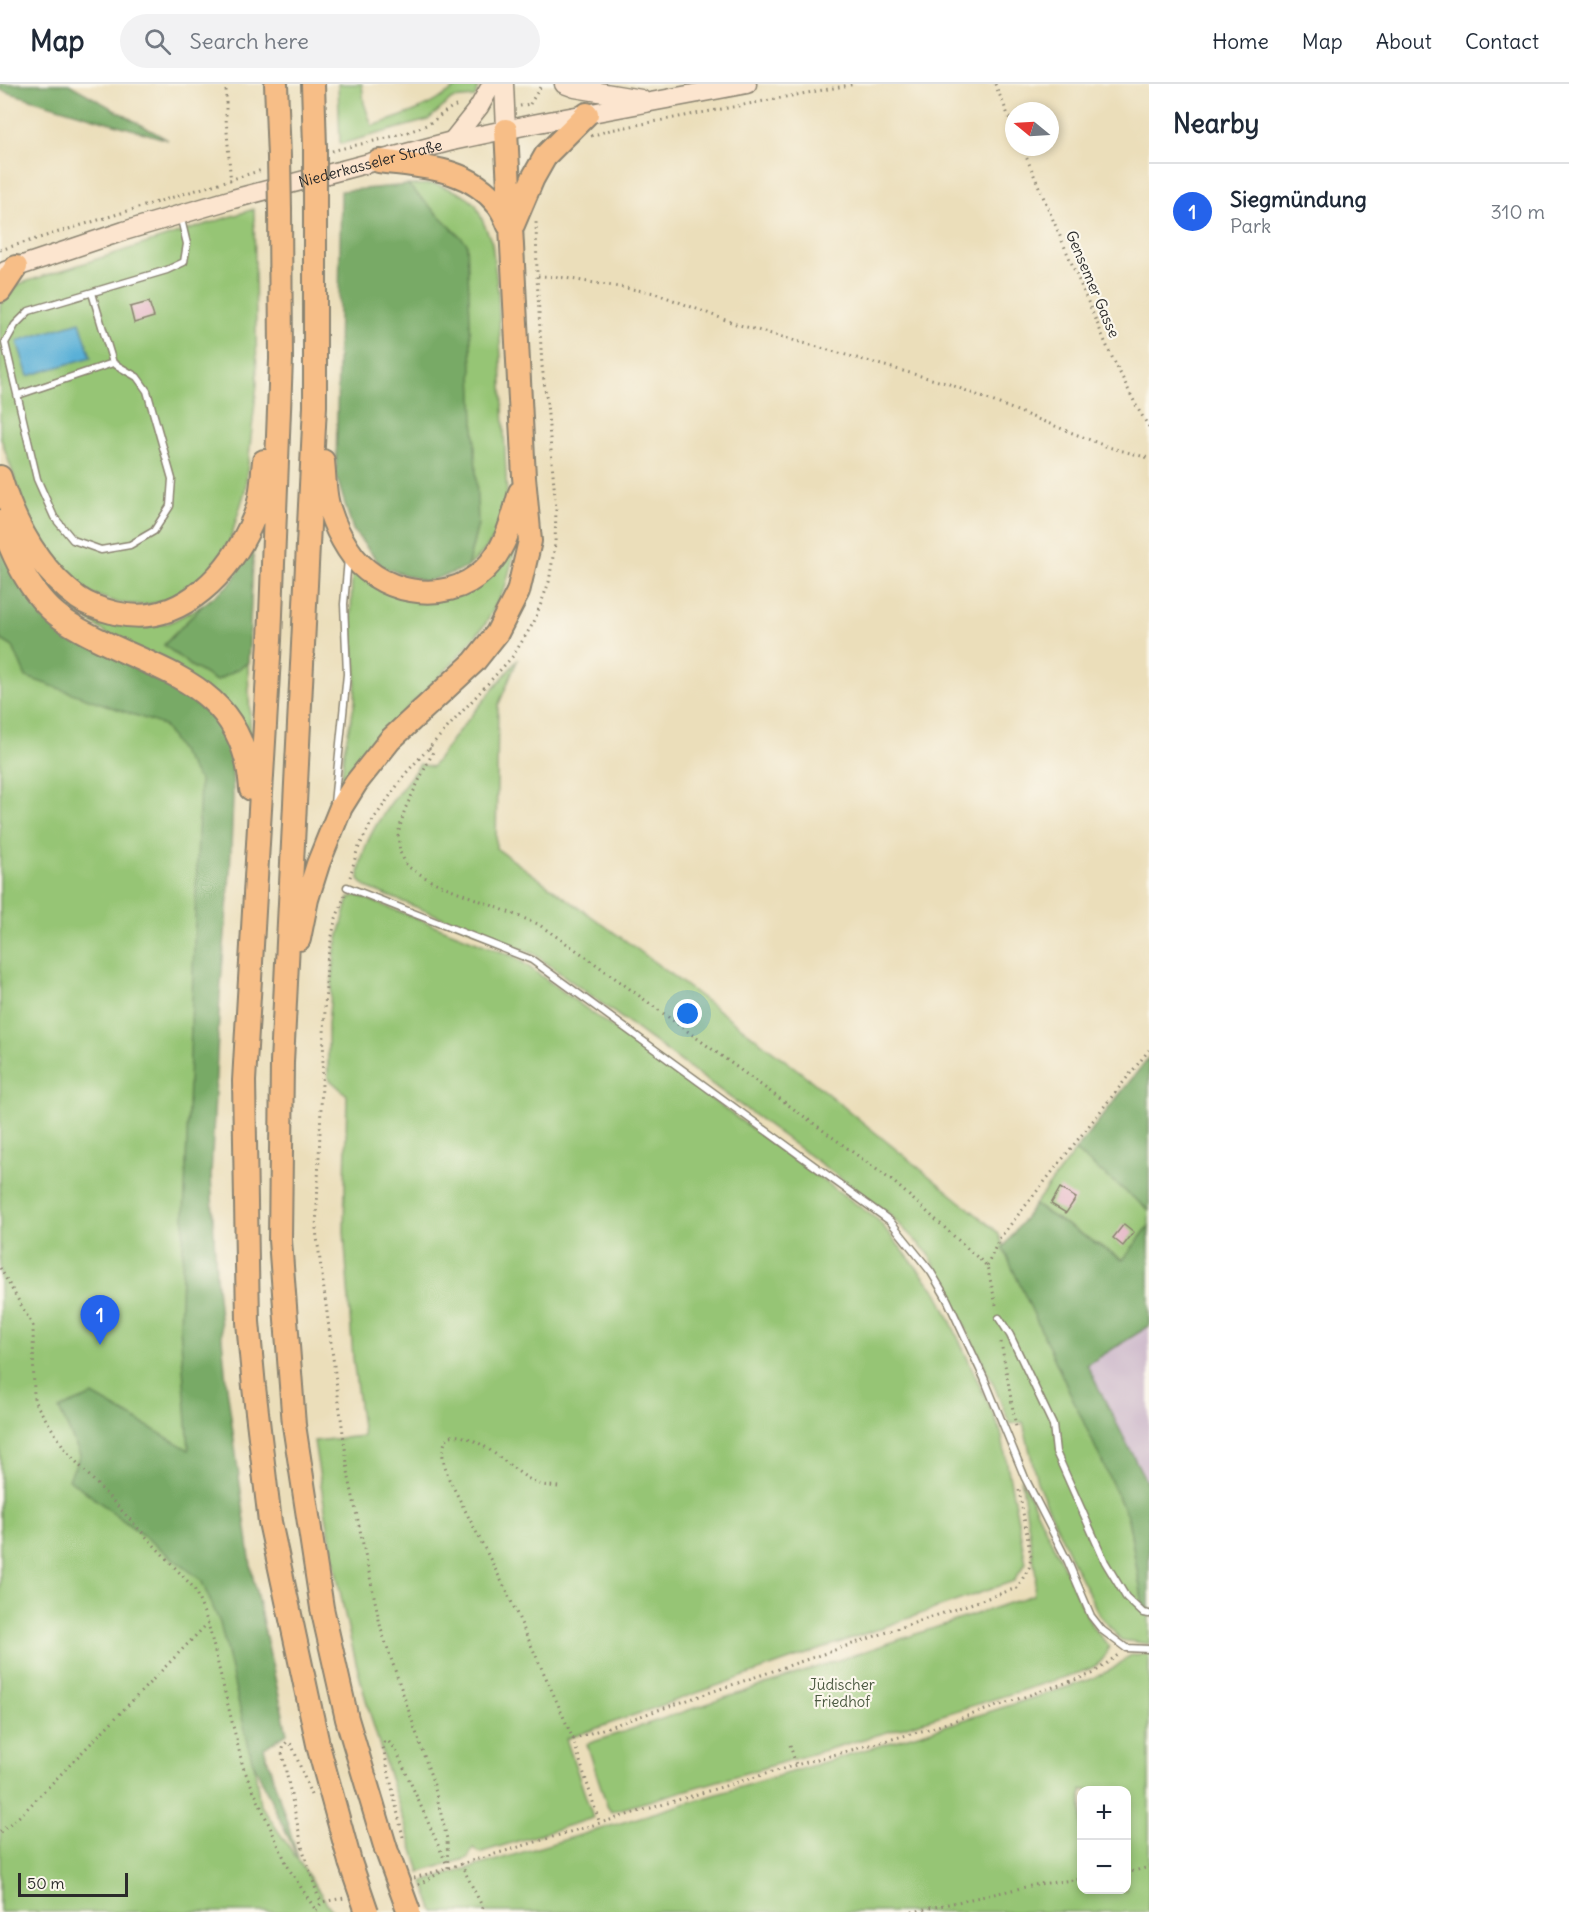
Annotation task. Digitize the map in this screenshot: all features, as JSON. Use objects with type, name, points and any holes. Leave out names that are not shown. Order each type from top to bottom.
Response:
[{"type":"highway","points":[[276,84],[280,210],[280,358],[270,640],[244,1081],[248,1322],[270,1522],[319,1749],[350,1862],[367,1912]]},
{"type":"highway","points":[[313,84],[315,406],[282,1062],[280,1240],[294,1425],[324,1619],[347,1719],[395,1846],[409,1912]]},
{"type":"highway","points":[[511,230],[546,154],[587,114]]},
{"type":"highway","points":[[282,1062],[298,941],[307,898],[341,807],[356,783],[390,740],[474,662],[497,633],[518,592],[530,541],[524,477],[506,130]]},
{"type":"highway","points":[[380,161],[452,172],[476,184],[499,205],[511,230]]},
{"type":"highway","points":[[0,291],[8,270]]},
{"type":"highway","points":[[0,477],[9,506],[37,556],[50,573],[79,599],[103,610],[130,617],[151,615],[181,605],[212,583],[235,555],[256,513],[280,358]]},
{"type":"highway","points":[[315,406],[329,510],[348,550],[364,568],[380,580],[397,588],[422,591],[450,590],[469,582],[484,571],[497,555],[509,531],[524,477]]},
{"type":"highway","points":[[0,521],[17,563],[42,601],[66,622],[121,651],[181,677],[205,694],[221,710],[240,739],[249,767],[256,868]]},
{"type":"main road","points":[[452,141],[479,107],[492,84]]},
{"type":"main road","points":[[504,84],[506,130]]},
{"type":"main road","points":[[564,84],[654,102]]},
{"type":"main road","name":"Niederkasseler Straße","points":[[8,270],[233,199],[452,141],[747,84]]},
{"type":"lane","points":[[92,293],[113,363],[138,377],[147,391],[172,479],[170,506],[154,531],[129,545],[101,550],[73,540],[54,517],[37,479],[5,343],[15,325],[29,311],[167,270],[184,262],[187,244],[180,215]]},
{"type":"lane","points":[[18,395],[113,363]]},
{"type":"lane","points":[[332,827],[347,674],[344,603],[348,550]]},
{"type":"lane","points":[[347,887],[532,960],[890,1221],[931,1272],[947,1299],[984,1378],[1024,1478],[1068,1562],[1091,1616],[1102,1630],[1126,1648],[1149,1649]]},
{"type":"lane","points":[[999,1318],[1010,1335],[1053,1425],[1056,1452],[1105,1562],[1126,1598],[1143,1613],[1149,1614]]},
{"type":"path","points":[[226,84],[226,118],[233,199]]},
{"type":"path","points":[[530,104],[542,84]]},
{"type":"path","points":[[587,138],[610,130],[855,84]]},
{"type":"path","points":[[994,84],[1005,109]]},
{"type":"path","name":"Gensemer Gasse","points":[[1026,156],[1109,351],[1138,410],[1149,427]]},
{"type":"path","points":[[537,276],[559,277],[655,293],[736,324],[949,384],[1108,447],[1149,458]]},
{"type":"path","points":[[428,747],[433,752],[432,756],[405,809],[398,834],[400,852],[407,866],[431,881],[538,924],[582,954],[896,1183],[987,1266],[999,1318],[1001,1342],[1017,1430],[1014,1449]]},
{"type":"path","points":[[347,887],[335,921],[327,961],[316,1230],[349,1478],[381,1629],[439,1807],[447,1839],[448,1868]]},
{"type":"path","points":[[987,1266],[999,1239],[1149,1050]]},
{"type":"path","points":[[0,1268],[33,1326],[34,1401],[67,1452],[194,1588],[208,1623],[243,1767],[289,1869],[316,1911],[322,1902],[309,1870],[282,1753],[287,1742],[292,1745],[312,1798]]},
{"type":"path","points":[[558,1487],[538,1484],[473,1440],[459,1434],[449,1436],[443,1444],[443,1461],[449,1479],[506,1590],[573,1739],[600,1824]]},
{"type":"path","points":[[573,1739],[1017,1588],[1029,1568],[1031,1557],[1017,1484]]},
{"type":"path","points":[[0,1832],[22,1814],[208,1623]]},
{"type":"path","points":[[448,1868],[796,1765],[928,1729],[1092,1674],[1126,1648]]},
{"type":"path","points":[[395,1846],[383,1747],[388,1741],[396,1750],[448,1868]]},
{"type":"path","points":[[790,1745],[796,1765]]},
{"type":"path","points":[[461,1864],[485,1912]]},
{"type":"path","points":[[1131,1871],[1149,1866]]},
{"type":"path","points":[[912,1912],[1039,1884],[1077,1880]]},
{"type":"shaded area","points":[[1149,1326],[1149,1487],[1087,1365]]},
{"type":"green space","points":[[0,84],[69,84],[168,140],[0,90]]},
{"type":"green space","points":[[338,84],[362,84],[364,103],[372,126],[429,104],[460,84],[479,84],[475,97],[452,99],[428,120],[340,144]]},
{"type":"green space","points":[[436,184],[463,194],[476,205],[492,243],[498,291],[507,498],[494,538],[467,568],[478,524],[408,185]]},
{"type":"green space","points":[[408,185],[467,243],[478,524],[467,568],[426,582],[382,567],[353,530],[336,475],[341,191]]},
{"type":"green space","points":[[254,209],[257,384],[245,491],[230,541],[210,569],[185,593],[161,602],[143,605],[118,603],[78,589],[48,560],[32,528],[0,436],[0,305],[19,284]]},
{"type":"green space","points":[[0,539],[6,556],[134,668],[188,697],[218,723],[232,756],[230,873],[220,995],[211,1175],[216,1275],[226,1380],[252,1573],[287,1733],[264,1748],[298,1858],[252,1760],[220,1623],[201,1580],[69,1479],[80,1455],[59,1409],[93,1395],[189,1450],[180,1327],[200,781],[163,725],[26,677],[13,647],[0,639]]},
{"type":"green space","points":[[254,543],[248,663],[216,681],[191,666],[164,645],[203,605],[231,583]]},
{"type":"green space","points":[[512,546],[516,546],[505,588],[486,623],[453,663],[382,733],[341,788],[344,750],[355,702],[356,668],[351,626],[352,566],[425,598]]},
{"type":"green space","points":[[203,605],[164,645],[191,666],[216,681],[248,663],[250,743],[77,611],[110,625],[142,626],[169,623]]},
{"type":"green space","points":[[0,623],[201,731],[196,1234],[230,1602],[260,1804],[333,1912],[0,1912]]},
{"type":"green space","points":[[518,659],[498,706],[496,848],[633,946],[802,1073],[998,1233],[1128,1518],[1143,1604],[1149,1610],[1149,1644],[1121,1640],[1100,1616],[1072,1561],[1037,1482],[1023,1422],[1010,1424],[992,1381],[929,1254],[888,1213],[534,954],[366,887],[359,880],[365,848],[390,804],[420,764],[432,767]]},
{"type":"green space","points":[[357,895],[515,957],[878,1220],[938,1294],[1001,1432],[1026,1563],[1014,1581],[566,1739],[593,1818],[479,1853],[473,1848],[468,1858],[420,1872],[379,1744],[350,1638],[314,1441],[363,1436],[353,1358],[344,1231],[347,1095],[328,1078],[328,1024],[335,950],[349,898]]},
{"type":"green space","points":[[1149,1057],[1149,1210],[1075,1151]]},
{"type":"green space","points":[[1075,1151],[1149,1210],[1149,1226],[1123,1260],[1034,1205]]},
{"type":"green space","points":[[1034,1205],[1123,1260],[1149,1226],[1149,1326],[1087,1365],[1149,1487],[1149,1610],[1143,1604],[1128,1518],[1003,1248]]},
{"type":"green space","name":"Jüdischer Friedhof","points":[[1021,1478],[1093,1628],[1109,1646],[1103,1660],[1080,1672],[884,1733],[611,1812],[587,1744],[1033,1595],[1036,1576]]},
{"type":"green space","points":[[1149,1653],[1149,1912],[434,1912],[423,1882],[935,1729],[1086,1681],[1111,1670],[1131,1655]]},
{"type":"water","points":[[80,322],[91,357],[28,376],[17,341]]},
{"type":"building","points":[[149,302],[154,317],[134,323],[130,307]]},
{"type":"building","points":[[1060,1188],[1076,1198],[1066,1213],[1051,1204]]},
{"type":"building","points":[[1124,1224],[1134,1232],[1123,1246],[1113,1238]]},
{"type":"place","name":"Siegmündung","points":[[100,1345]]}]
